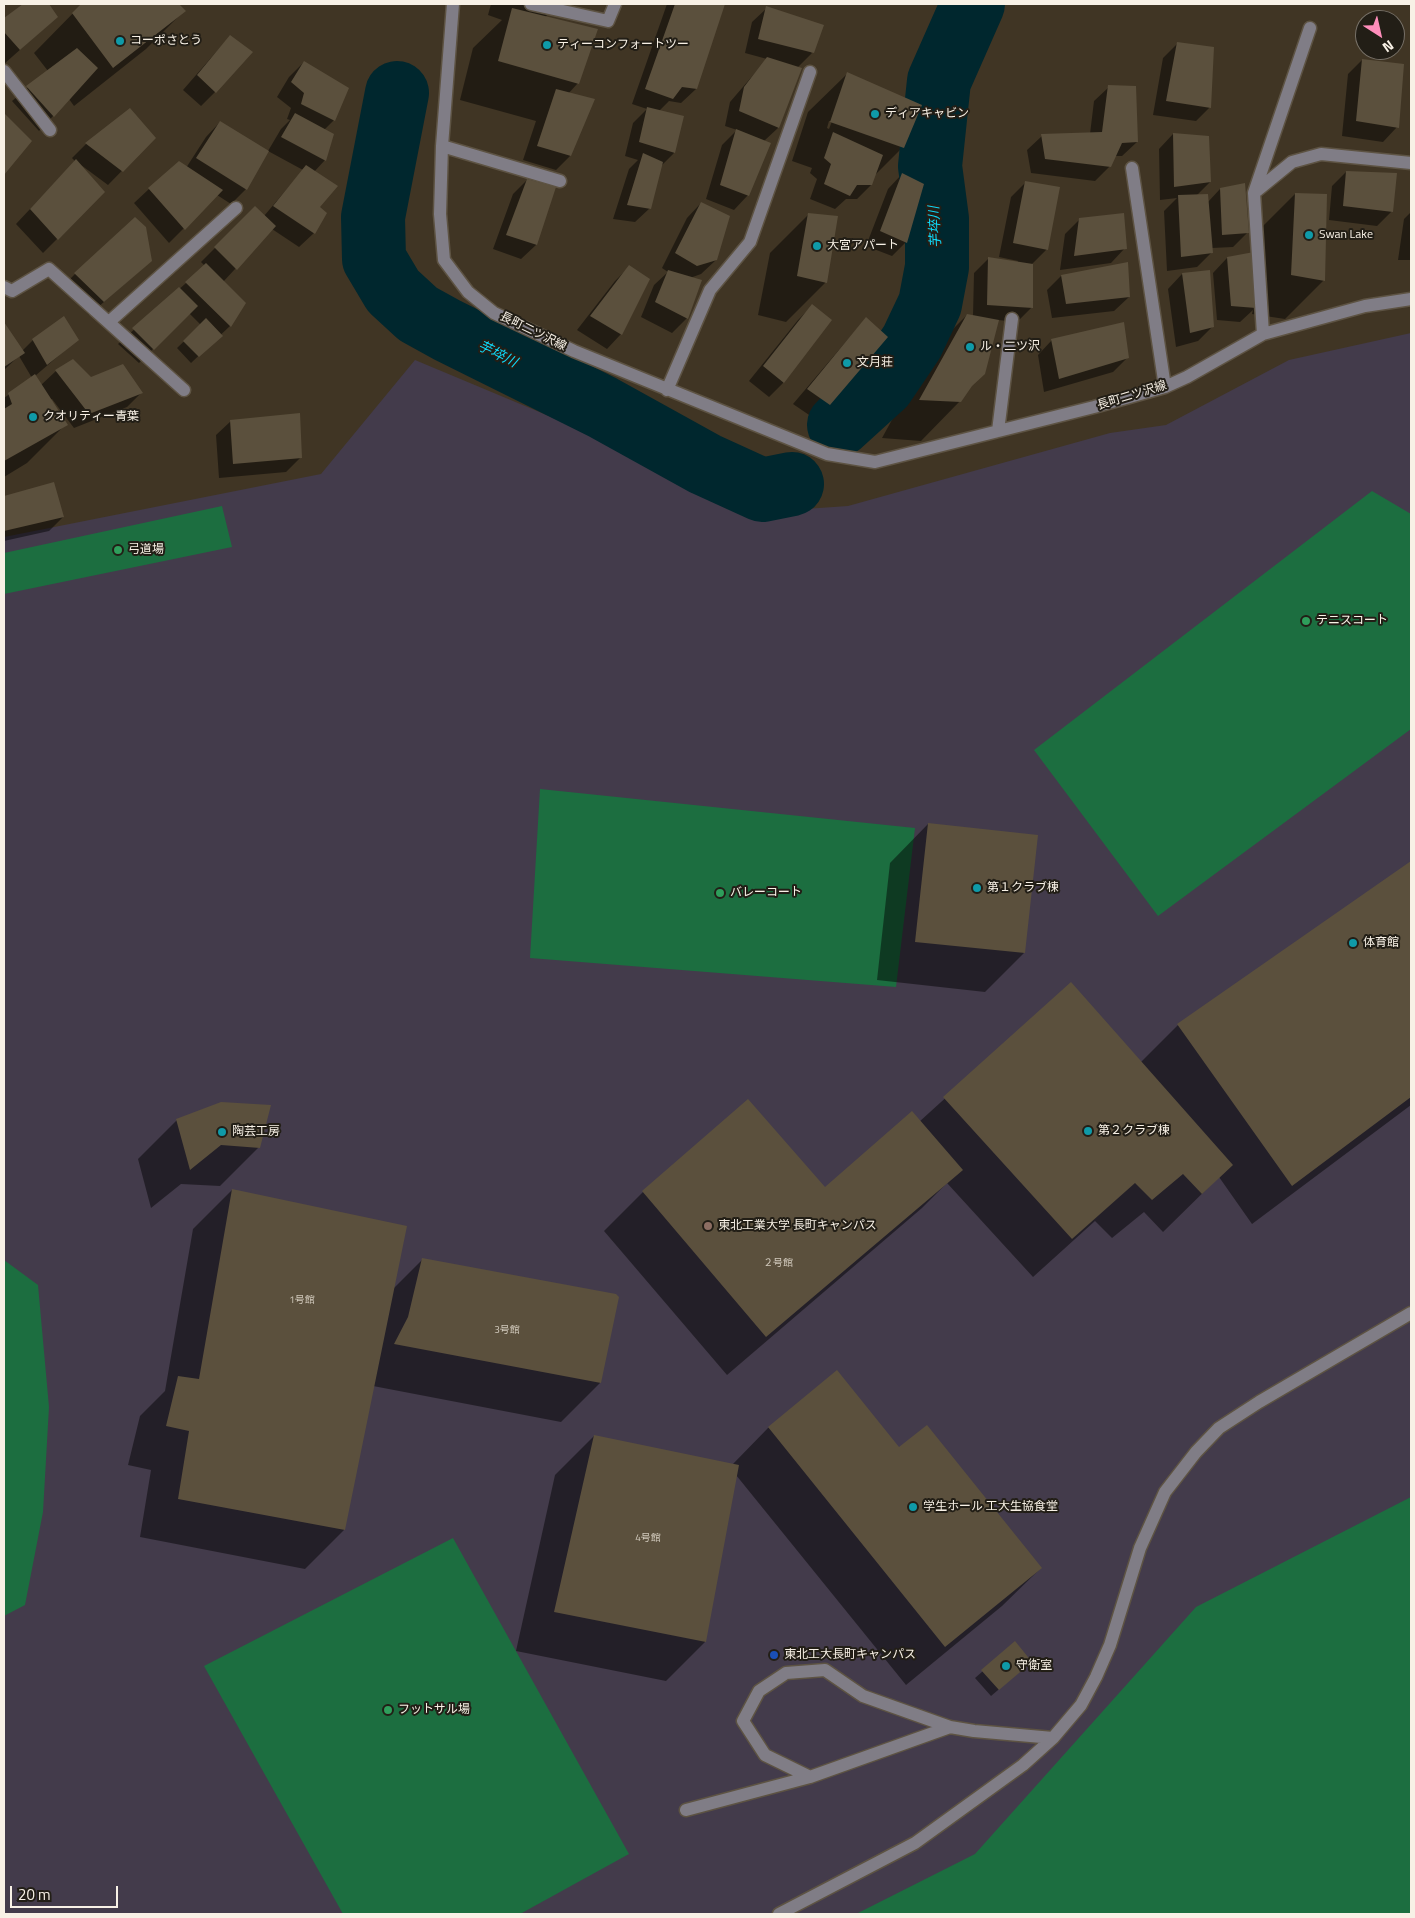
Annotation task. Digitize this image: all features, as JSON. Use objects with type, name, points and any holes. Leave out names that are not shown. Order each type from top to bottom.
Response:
[{"type":"street","name":"長町二ツ沢線","points":[[453,4],[442,146],[440,214],[444,260],[468,292],[494,313],[574,351],[827,454],[875,462],[998,431],[1166,387],[1264,334],[1365,306],[1411,302]]},
{"type":"street","points":[[532,4],[608,21],[615,4]]},
{"type":"street","points":[[1264,334],[1254,193],[1310,28]]},
{"type":"street","points":[[4,71],[50,130]]},
{"type":"street","points":[[667,390],[710,290],[750,242],[810,72]]},
{"type":"street","points":[[442,146],[560,181]]},
{"type":"street","points":[[1254,193],[1292,162],[1320,154],[1411,163]]},
{"type":"street","points":[[1132,168],[1166,387]]},
{"type":"street","points":[[109,322],[236,208]]},
{"type":"street","points":[[4,287],[12,291],[49,269],[184,390]]},
{"type":"street","points":[[998,431],[1012,319]]},
{"type":"street","points":[[779,1914],[915,1843],[1023,1764],[1053,1738],[1081,1705],[1096,1677],[1110,1645],[1140,1548],[1165,1492],[1196,1452],[1220,1428],[1259,1402],[1411,1313]]},
{"type":"street","points":[[810,1777],[766,1755],[743,1721],[759,1691],[786,1673],[825,1670],[863,1696],[950,1727],[1053,1738]]},
{"type":"street","points":[[686,1810],[810,1777],[950,1727]]},
{"type":"shaded area","name":"東北工業大学 長町キャンパス","points":[[1411,333],[1411,1914],[4,1914],[4,537],[321,474],[415,360],[776,511],[848,506],[1110,433],[1166,425],[1289,360]]},
{"type":"green space","name":"テニスコート","points":[[1372,491],[1411,514],[1411,729],[1158,916],[1034,750]]},
{"type":"green space","name":"弓道場","points":[[222,506],[232,547],[4,594],[4,553]]},
{"type":"green space","name":"バレーコート","points":[[540,789],[915,828],[896,987],[530,958]]},
{"type":"green space","points":[[4,1260],[38,1285],[49,1407],[43,1512],[25,1605],[4,1616]]},
{"type":"green space","points":[[1411,1497],[1411,1914],[856,1914],[975,1854],[1196,1607]]},
{"type":"green space","name":"フットサル場","points":[[453,1538],[629,1854],[520,1914],[343,1914],[204,1666]]},
{"type":"building","points":[[23,4],[49,4],[58,17],[20,50],[4,32],[4,18]]},
{"type":"building","name":"コーポさとう","points":[[81,4],[179,4],[186,11],[113,68],[72,13]]},
{"type":"building","points":[[675,4],[725,4],[697,89],[682,87],[673,99],[645,89]]},
{"type":"building","points":[[766,6],[824,25],[814,53],[758,39]]},
{"type":"building","name":"ティーコンフォートツー","points":[[512,8],[598,29],[579,84],[498,61]]},
{"type":"building","points":[[230,35],[253,52],[216,93],[197,75]]},
{"type":"building","points":[[1177,42],[1214,47],[1211,108],[1166,101]]},
{"type":"building","points":[[77,48],[98,68],[54,117],[26,86]]},
{"type":"building","points":[[767,57],[802,68],[779,128],[739,111],[744,87]]},
{"type":"building","points":[[1362,60],[1404,64],[1399,128],[1356,121]]},
{"type":"building","points":[[304,61],[349,88],[335,121],[301,104],[304,93],[291,82]]},
{"type":"building","name":"ディアキャビン","points":[[847,72],[922,105],[904,148],[830,122]]},
{"type":"building","points":[[1108,85],[1136,86],[1138,142],[1122,143],[1111,167],[1045,159],[1041,134],[1102,132]]},
{"type":"building","points":[[556,89],[595,99],[571,156],[537,146]]},
{"type":"building","points":[[647,107],[684,116],[675,153],[639,142]]},
{"type":"building","points":[[130,108],[156,138],[123,172],[85,143]]},
{"type":"building","points":[[4,113],[32,141],[4,175]]},
{"type":"building","points":[[295,113],[334,134],[326,161],[281,137]]},
{"type":"building","points":[[220,121],[269,151],[247,190],[196,158]]},
{"type":"building","points":[[736,129],[771,143],[749,196],[720,185]]},
{"type":"building","points":[[833,132],[883,155],[872,185],[857,185],[850,196],[824,184],[831,164],[824,158]]},
{"type":"building","points":[[1173,133],[1209,136],[1211,182],[1174,187]]},
{"type":"building","points":[[643,153],[663,162],[651,209],[627,205]]},
{"type":"building","points":[[76,159],[105,192],[58,240],[30,209]]},
{"type":"building","points":[[179,161],[223,190],[185,230],[148,188]]},
{"type":"building","points":[[306,165],[338,186],[320,207],[327,213],[315,234],[273,206]]},
{"type":"building","points":[[1346,171],[1397,173],[1393,212],[1343,206]]},
{"type":"building","points":[[902,173],[924,184],[907,243],[880,231]]},
{"type":"building","points":[[527,179],[556,187],[537,245],[506,235]]},
{"type":"building","points":[[1025,181],[1060,187],[1048,250],[1013,243]]},
{"type":"building","points":[[1245,183],[1249,233],[1222,235],[1220,188]]},
{"type":"building","name":"Swan Lake","points":[[1295,193],[1327,194],[1325,281],[1291,275]]},
{"type":"building","points":[[1208,194],[1213,253],[1181,257],[1178,195]]},
{"type":"building","points":[[701,202],[730,216],[717,260],[697,266],[675,253]]},
{"type":"building","points":[[255,206],[276,226],[237,270],[214,247]]},
{"type":"building","name":"大宮アパート","points":[[808,213],[838,216],[827,283],[797,276]]},
{"type":"building","points":[[1124,213],[1127,249],[1074,256],[1079,218]]},
{"type":"building","points":[[135,217],[146,227],[152,261],[104,302],[74,273]]},
{"type":"building","points":[[1254,252],[1256,308],[1231,306],[1227,257]]},
{"type":"building","points":[[988,257],[1033,264],[1033,308],[987,305]]},
{"type":"building","points":[[1128,262],[1130,297],[1066,304],[1061,275]]},
{"type":"building","points":[[206,263],[246,303],[231,327],[185,282]]},
{"type":"building","points":[[629,265],[650,279],[622,335],[590,316]]},
{"type":"building","points":[[668,270],[702,280],[688,319],[655,302]]},
{"type":"building","points":[[1210,270],[1214,327],[1190,333],[1182,273]]},
{"type":"building","points":[[179,287],[198,306],[154,350],[132,328]]},
{"type":"building","points":[[812,304],[832,320],[784,383],[763,366]]},
{"type":"building","name":"ル・二ツ沢","points":[[967,314],[999,320],[985,374],[972,386],[961,402],[919,400]]},
{"type":"building","points":[[64,316],[79,340],[47,365],[32,339]]},
{"type":"building","name":"文月荘","points":[[866,317],[888,337],[830,405],[807,389]]},
{"type":"building","points":[[206,318],[223,336],[199,357],[183,341]]},
{"type":"building","points":[[4,322],[25,353],[4,367]]},
{"type":"building","points":[[1124,322],[1129,358],[1059,379],[1051,339]]},
{"type":"building","points":[[73,359],[91,377],[123,364],[143,393],[89,414],[55,370]]},
{"type":"building","name":"クオリティー青葉","points":[[35,374],[68,425],[4,461],[4,409],[12,404],[8,393]]},
{"type":"building","points":[[300,413],[302,458],[233,464],[230,420]]},
{"type":"building","points":[[54,482],[64,517],[4,531],[4,496]]},
{"type":"building","name":"第１クラブ棟","points":[[928,823],[1038,835],[1025,953],[915,942]]},
{"type":"building","name":"体育館","points":[[1411,861],[1411,1097],[1292,1186],[1177,1024]]},
{"type":"building","name":"第２クラブ棟","points":[[1071,982],[1233,1165],[1202,1194],[1183,1174],[1152,1200],[1135,1183],[1072,1239],[943,1097]]},
{"type":"building","points":[[748,1099],[825,1187],[912,1111],[963,1170],[766,1337],[642,1191]]},
{"type":"building","name":"陶芸工房","points":[[221,1102],[271,1105],[260,1148],[221,1145],[190,1170],[176,1119]]},
{"type":"building","points":[[232,1189],[407,1226],[345,1530],[178,1499],[189,1431],[166,1426],[178,1376],[199,1379]]},
{"type":"building","points":[[422,1258],[616,1294],[619,1297],[601,1383],[394,1344],[408,1317]]},
{"type":"building","name":"学生ホール 工大生協食堂","points":[[837,1370],[899,1447],[927,1425],[1042,1568],[945,1647],[768,1427]]},
{"type":"building","points":[[594,1435],[739,1465],[706,1642],[554,1612]]},
{"type":"building","name":"守衛室","points":[[1015,1641],[1032,1662],[999,1690],[981,1670]]},
{"type":"waterway","name":"芋埣川","points":[[839,425],[883,385],[912,342],[930,304],[937,267],[937,219],[930,166],[939,81],[973,4]]},
{"type":"waterway","name":"芋埣川","points":[[397,93],[373,217],[374,259],[393,291],[418,314],[602,407],[705,464],[762,490],[792,484]]},
{"type":"place","name":"コーポさとう","points":[[120,41]]},
{"type":"place","name":"ティーコンフォートツー","points":[[547,45]]},
{"type":"place","name":"ディアキャビン","points":[[875,114]]},
{"type":"place","name":"Swan Lake","points":[[1309,235]]},
{"type":"place","name":"大宮アパート","points":[[817,246]]},
{"type":"place","name":"ル・二ツ沢","points":[[970,347]]},
{"type":"place","name":"文月荘","points":[[847,363]]},
{"type":"place","name":"クオリティー青葉","points":[[33,417]]},
{"type":"place","name":"弓道場","points":[[118,550]]},
{"type":"place","name":"テニスコート","points":[[1306,621]]},
{"type":"place","name":"第１クラブ棟","points":[[977,888]]},
{"type":"place","name":"バレーコート","points":[[720,893]]},
{"type":"place","name":"体育館","points":[[1353,943]]},
{"type":"place","name":"第２クラブ棟","points":[[1088,1131]]},
{"type":"place","name":"陶芸工房","points":[[222,1132]]},
{"type":"place","name":"東北工業大学 長町キャンパス","points":[[708,1226]]},
{"type":"place","name":"学生ホール 工大生協食堂","points":[[913,1507]]},
{"type":"place","name":"東北工大長町キャンパス","points":[[774,1655]]},
{"type":"place","name":"守衛室","points":[[1006,1666]]},
{"type":"place","name":"フットサル場","points":[[388,1710]]}]
